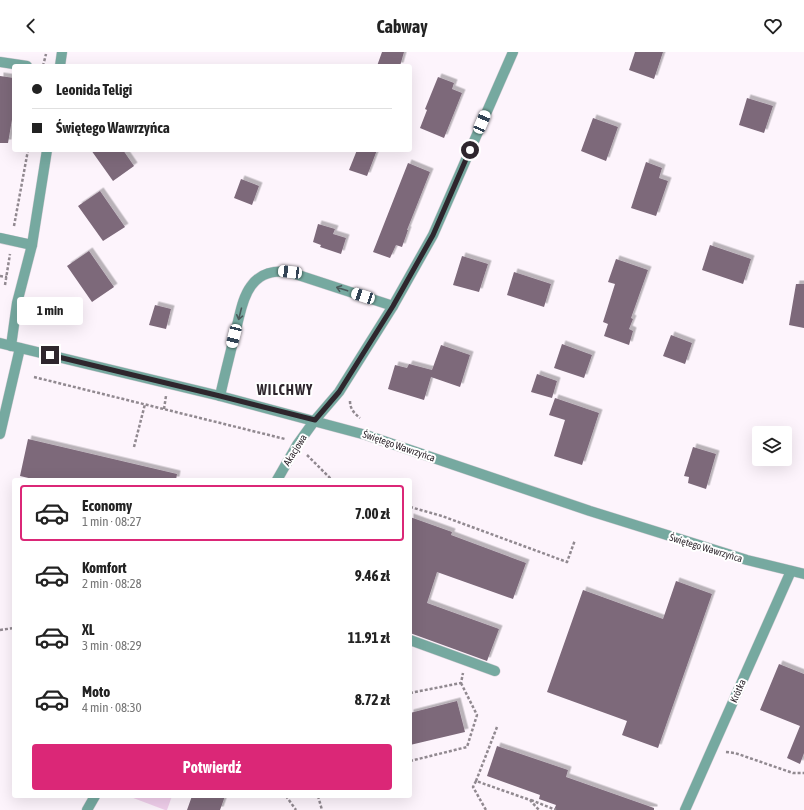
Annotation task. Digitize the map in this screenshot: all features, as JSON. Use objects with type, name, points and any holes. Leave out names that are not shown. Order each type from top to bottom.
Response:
[{"type":"street","points":[[60,64],[62,52]]},
{"type":"street","name":"Akacjowa","points":[[278,478],[297,445],[315,420],[339,392],[393,306],[433,235],[513,52]]},
{"type":"street","points":[[0,62],[14,64]]},
{"type":"street","points":[[0,434],[16,347],[17,303],[32,245],[47,152]]},
{"type":"street","points":[[0,238],[32,245]]},
{"type":"street","points":[[220,396],[242,306],[251,285],[259,277],[268,273],[279,271],[290,272],[393,306]]},
{"type":"street","name":"Świętego Wawrzyńca","points":[[0,343],[315,420],[366,435],[605,516],[747,560],[804,574]]},
{"type":"street","name":"Krótka","points":[[685,810],[791,571]]},
{"type":"street","points":[[412,641],[494,671]]},
{"type":"street","points":[[88,810],[94,798]]},
{"type":"path","points":[[44,64],[46,52]]},
{"type":"path","points":[[5,289],[28,152]]},
{"type":"path","points":[[0,276],[6,277]]},
{"type":"path","points":[[34,377],[285,439],[282,446]]},
{"type":"path","points":[[349,398],[350,407],[355,414],[366,420]]},
{"type":"path","points":[[134,447],[145,404]]},
{"type":"path","points":[[303,461],[310,450]]},
{"type":"path","points":[[307,455],[330,478]]},
{"type":"path","points":[[412,508],[442,516],[567,562],[575,540]]},
{"type":"path","points":[[0,630],[12,628]]},
{"type":"path","points":[[412,761],[467,747],[477,715],[461,683],[467,660]]},
{"type":"path","points":[[412,693],[461,683]]},
{"type":"path","points":[[486,810],[473,787],[497,727]]},
{"type":"path","points":[[712,749],[735,753],[794,773],[804,772]]},
{"type":"path","points":[[476,781],[556,810]]},
{"type":"path","points":[[287,798],[296,810]]},
{"type":"path","points":[[319,798],[322,810]]},
{"type":"path","points":[[530,800],[539,810]]},
{"type":"shaded area","points":[[133,798],[171,798],[167,810]]},
{"type":"building","points":[[382,52],[404,52],[401,64],[378,64]]},
{"type":"building","points":[[635,52],[663,52],[654,79],[629,70]]},
{"type":"building","points":[[0,76],[12,78],[12,120],[8,143],[0,143]]},
{"type":"building","points":[[438,77],[454,83],[452,89],[462,93],[444,138],[420,128],[427,110],[425,109]]},
{"type":"building","points":[[747,98],[773,106],[764,133],[739,125]]},
{"type":"building","points":[[593,118],[618,127],[606,161],[581,151]]},
{"type":"building","points":[[92,152],[124,152],[134,166],[113,181]]},
{"type":"building","points":[[356,152],[376,152],[367,176],[349,170]]},
{"type":"building","points":[[646,162],[662,168],[659,178],[668,181],[656,216],[631,208]]},
{"type":"building","points":[[408,163],[430,172],[407,230],[402,247],[396,245],[390,258],[373,252]]},
{"type":"building","points":[[241,179],[259,186],[252,205],[234,198]]},
{"type":"building","points":[[100,191],[125,227],[103,241],[78,206]]},
{"type":"building","points":[[318,224],[335,229],[333,234],[346,238],[341,254],[320,247],[321,245],[313,242]]},
{"type":"building","points":[[710,245],[751,259],[743,284],[702,270]]},
{"type":"building","points":[[89,251],[114,287],[92,302],[67,266]]},
{"type":"building","points":[[462,256],[488,264],[479,292],[453,285]]},
{"type":"building","points":[[616,259],[648,270],[631,318],[633,319],[629,329],[633,331],[629,345],[604,336],[608,324],[603,322],[615,284],[608,282]]},
{"type":"building","points":[[514,272],[551,284],[544,307],[507,295]]},
{"type":"building","points":[[796,284],[804,284],[804,328],[789,325]]},
{"type":"building","points":[[155,305],[171,309],[166,329],[149,325]]},
{"type":"building","points":[[671,335],[692,343],[685,364],[663,356]]},
{"type":"building","points":[[562,344],[592,355],[584,378],[554,368]]},
{"type":"building","points":[[441,345],[470,355],[460,387],[431,377],[424,400],[388,389],[395,365],[407,368],[409,364],[432,370]]},
{"type":"building","points":[[537,374],[557,381],[552,398],[531,392]]},
{"type":"building","points":[[555,398],[599,413],[582,465],[554,456],[565,420],[549,415]]},
{"type":"building","points":[[28,439],[177,474],[176,478],[28,478],[20,476]]},
{"type":"building","points":[[693,447],[716,454],[706,489],[688,483],[689,477],[684,476]]},
{"type":"building","points":[[412,518],[452,532],[451,535],[526,563],[513,599],[437,572],[427,603],[499,629],[487,661],[412,634]]},
{"type":"building","points":[[676,581],[712,594],[658,748],[622,735],[627,721],[547,692],[583,590],[663,619]]},
{"type":"building","points":[[779,664],[804,674],[804,753],[800,764],[787,758],[800,726],[760,710]]},
{"type":"building","points":[[457,701],[465,732],[412,745],[412,712]]},
{"type":"building","points":[[497,746],[568,770],[566,777],[654,808],[654,810],[554,810],[556,805],[539,799],[540,795],[487,776]]},
{"type":"building","points":[[191,798],[224,798],[220,810],[187,810]]},
{"type":"district","name":"WILCHWY","points":[[285,390]]},
{"type":"route","points":[[50,355],[315,420],[339,392],[393,306],[433,235],[470,150]]}]
